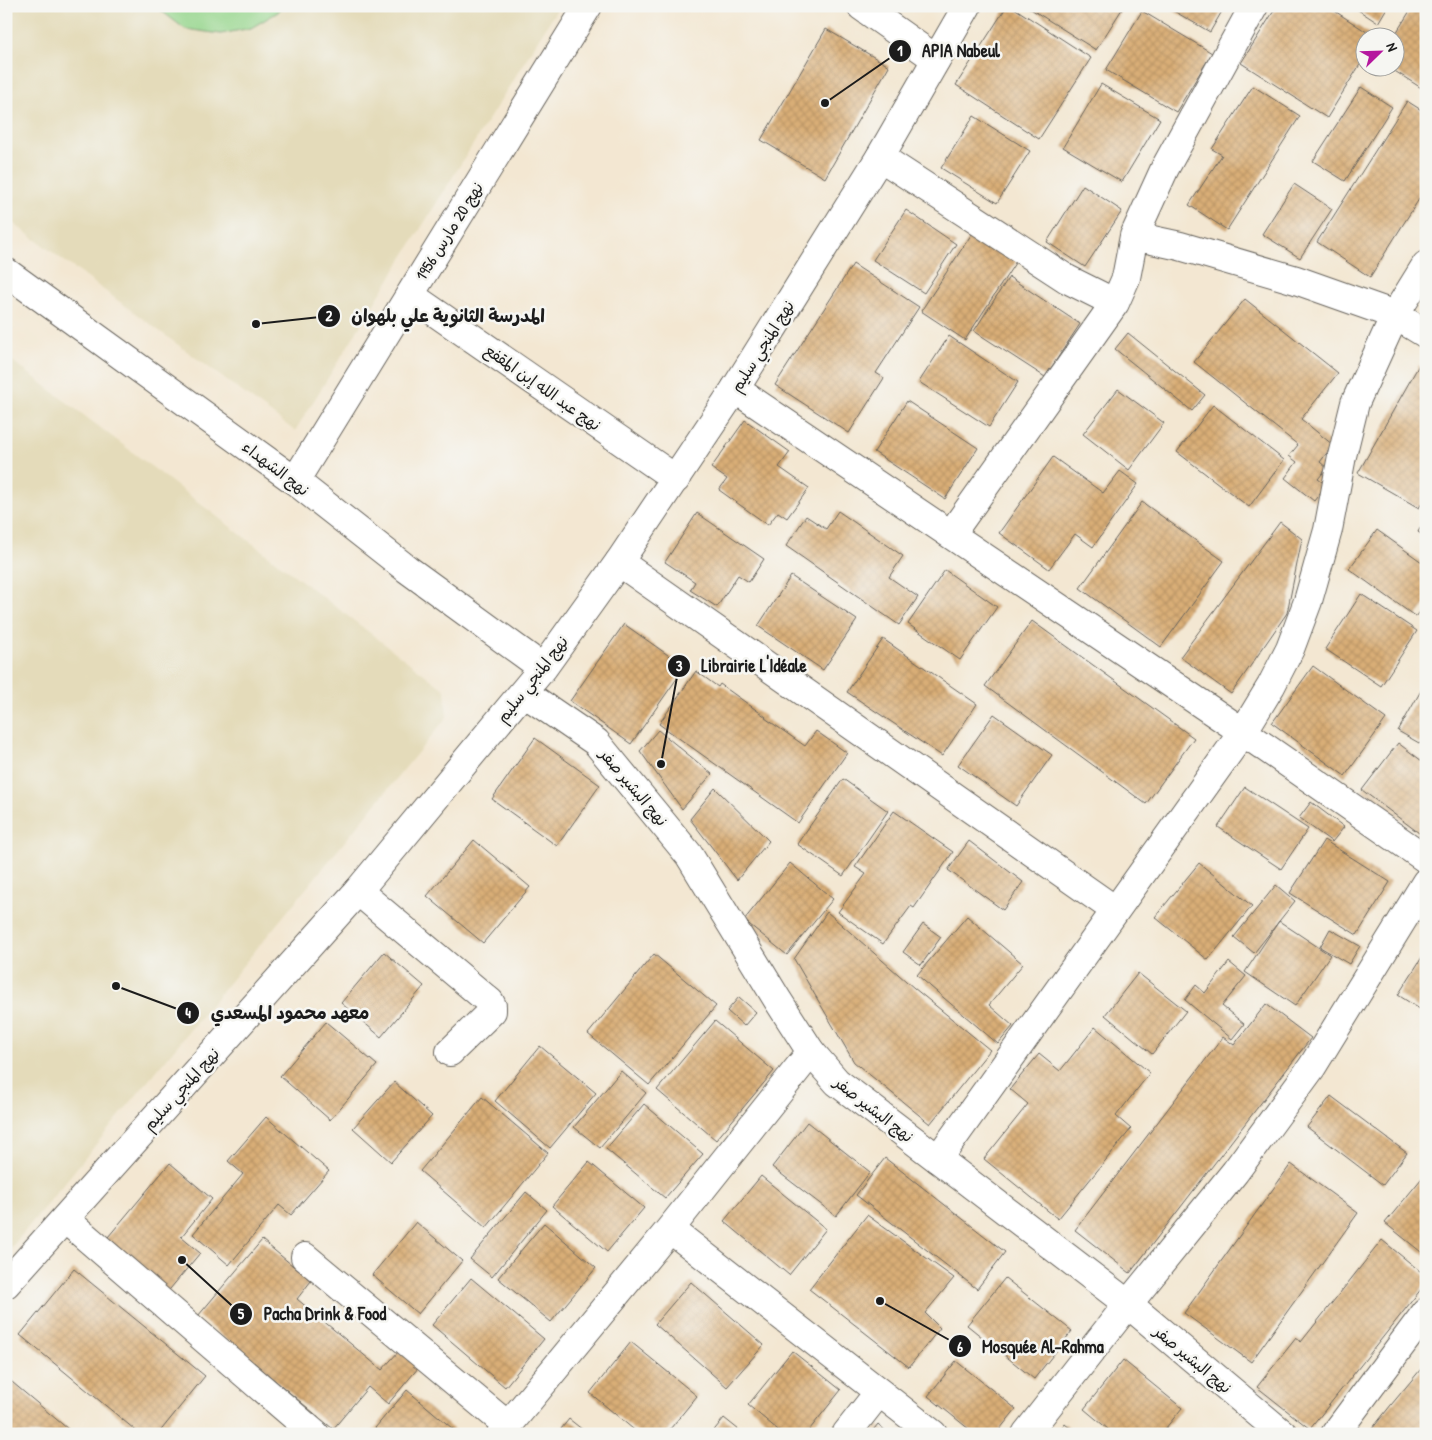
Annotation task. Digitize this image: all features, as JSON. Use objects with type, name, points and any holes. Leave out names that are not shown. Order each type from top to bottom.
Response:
[{"type":"street","name":"نهج 20 مارس 1956","points":[[295,482],[588,6]]},
{"type":"street","points":[[861,6],[936,59]]},
{"type":"street","name":"نهج المنجي سليم","points":[[6,1284],[358,891],[543,668],[619,562],[735,389],[880,157],[967,6]]},
{"type":"street","points":[[951,534],[1115,303],[1126,278],[1134,236],[1165,168],[1254,6]]},
{"type":"street","points":[[880,157],[1067,280],[1115,303]]},
{"type":"street","points":[[1134,236],[1180,246],[1296,280],[1395,315],[1426,334]]},
{"type":"street","points":[[938,1159],[1242,732],[1272,686],[1290,649],[1308,601],[1328,530],[1342,456],[1355,403],[1395,315],[1426,265]]},
{"type":"street","name":"نهج الشهداء","points":[[6,272],[295,482],[406,569],[543,668]]},
{"type":"street","name":"نهج عبد الله إبن المقفع","points":[[410,295],[676,479]]},
{"type":"street","points":[[735,389],[951,534],[1426,859]]},
{"type":"street","points":[[619,562],[1115,910]]},
{"type":"street","name":"نهج البشير صفر","points":[[523,692],[596,742],[689,855],[811,1052],[837,1082],[1128,1304],[1283,1434]]},
{"type":"street","points":[[1026,1434],[1128,1304],[1236,1172],[1312,1067],[1426,882]]},
{"type":"street","points":[[358,891],[490,1002],[492,1011],[450,1052]]},
{"type":"street","points":[[306,1257],[504,1430],[670,1229],[811,1052]]},
{"type":"street","points":[[65,1219],[315,1434]]},
{"type":"street","points":[[670,1229],[933,1434]]},
{"type":"street","points":[[1335,1434],[1426,1312]]},
{"type":"street","points":[[846,1434],[879,1392]]},
{"type":"shaded area","points":[[6,6],[559,6],[295,431],[6,218]]},
{"type":"shaded area","points":[[6,356],[445,690],[447,717],[6,1254]]},
{"type":"green space","points":[[155,6],[283,6],[278,12],[251,28],[221,34],[185,29]]},
{"type":"building","points":[[1007,6],[1011,6],[1091,58],[1039,139],[956,85]]},
{"type":"building","points":[[1026,6],[1124,6],[1096,50]]},
{"type":"building","points":[[1165,6],[1225,6],[1210,32]]},
{"type":"building","points":[[1277,6],[1327,6],[1361,28],[1354,28],[1354,74],[1327,118],[1241,63]]},
{"type":"building","points":[[1352,6],[1388,6],[1378,23]]},
{"type":"building","points":[[1413,6],[1426,6],[1426,91],[1404,77],[1404,28],[1399,28]]},
{"type":"building","points":[[1142,11],[1212,53],[1176,112],[1106,70]]},
{"type":"building","points":[[826,29],[889,66],[825,178],[761,140]]},
{"type":"building","points":[[1101,84],[1160,119],[1122,182],[1063,147]]},
{"type":"building","points":[[1253,86],[1300,116],[1227,230],[1189,205],[1222,155],[1212,149]]},
{"type":"building","points":[[1361,87],[1392,107],[1345,181],[1313,161]]},
{"type":"building","points":[[1407,101],[1426,113],[1426,188],[1370,277],[1317,242]]},
{"type":"building","points":[[974,116],[1030,151],[997,203],[941,168]]},
{"type":"building","points":[[1294,184],[1332,209],[1300,258],[1262,234]]},
{"type":"building","points":[[1083,185],[1122,211],[1085,267],[1047,242]]},
{"type":"building","points":[[906,210],[956,244],[924,293],[873,260]]},
{"type":"building","points":[[973,232],[1017,260],[965,340],[921,311]]},
{"type":"building","points":[[853,264],[919,307],[876,373],[884,378],[849,433],[775,385]]},
{"type":"building","points":[[1009,277],[1080,324],[1045,377],[974,331]]},
{"type":"building","points":[[1245,299],[1338,373],[1301,419],[1333,445],[1320,462],[1327,468],[1318,479],[1326,485],[1314,501],[1285,478],[1297,462],[1289,456],[1298,445],[1194,362]]},
{"type":"building","points":[[1128,333],[1205,395],[1192,411],[1115,349]]},
{"type":"building","points":[[949,336],[1018,382],[989,427],[919,382]]},
{"type":"building","points":[[1419,365],[1426,369],[1426,496],[1419,508],[1358,473]]},
{"type":"building","points":[[1118,389],[1164,423],[1129,470],[1083,434]]},
{"type":"building","points":[[907,401],[978,448],[945,499],[874,452]]},
{"type":"building","points":[[1213,405],[1284,460],[1249,507],[1177,452]]},
{"type":"building","points":[[745,420],[790,452],[779,467],[809,488],[787,518],[778,512],[768,525],[719,490],[727,479],[711,468]]},
{"type":"building","points":[[1053,457],[1103,493],[1120,471],[1138,484],[1093,547],[1075,534],[1049,569],[999,533]]},
{"type":"building","points":[[1142,502],[1224,561],[1161,647],[1080,588]]},
{"type":"building","points":[[838,511],[903,556],[889,577],[918,597],[899,625],[786,546],[806,516],[826,529]]},
{"type":"building","points":[[697,513],[764,559],[749,582],[738,575],[717,607],[690,590],[695,582],[665,562]]},
{"type":"building","points":[[1426,518],[1426,537],[1418,532]]},
{"type":"building","points":[[1280,522],[1302,539],[1287,613],[1231,694],[1180,657]]},
{"type":"building","points":[[1377,530],[1426,565],[1426,604],[1416,617],[1349,569]]},
{"type":"building","points":[[945,570],[997,607],[960,660],[908,624]]},
{"type":"building","points":[[791,576],[857,620],[823,670],[758,626]]},
{"type":"building","points":[[1361,594],[1417,631],[1381,686],[1325,649]]},
{"type":"building","points":[[1032,621],[1194,738],[1146,804],[985,686]]},
{"type":"building","points":[[624,624],[685,667],[631,744],[570,701]]},
{"type":"building","points":[[883,639],[977,704],[942,756],[847,692]]},
{"type":"building","points":[[1313,666],[1386,719],[1345,776],[1272,723]]},
{"type":"building","points":[[696,671],[718,687],[720,684],[805,746],[816,731],[847,753],[798,823],[659,724]]},
{"type":"building","points":[[1426,682],[1426,747],[1398,731]]},
{"type":"building","points":[[994,714],[1052,755],[1016,806],[958,765]]},
{"type":"building","points":[[658,730],[712,774],[682,809],[640,751]]},
{"type":"building","points":[[535,738],[600,785],[557,846],[492,799]]},
{"type":"building","points":[[1398,743],[1426,764],[1426,833],[1423,836],[1362,790]]},
{"type":"building","points":[[843,779],[888,811],[843,876],[797,844]]},
{"type":"building","points":[[1245,787],[1308,829],[1281,869],[1218,827]]},
{"type":"building","points":[[715,788],[769,841],[737,880],[690,819]]},
{"type":"building","points":[[1311,802],[1344,827],[1332,842],[1299,818]]},
{"type":"building","points":[[894,811],[953,852],[914,908],[911,906],[883,944],[838,912],[866,874],[855,867]]},
{"type":"building","points":[[474,840],[530,887],[483,943],[427,896]]},
{"type":"building","points":[[1324,840],[1390,882],[1357,935],[1290,893]]},
{"type":"building","points":[[969,841],[1023,882],[1003,910],[948,870]]},
{"type":"building","points":[[790,863],[833,899],[787,955],[744,920]]},
{"type":"building","points":[[1199,863],[1252,906],[1208,960],[1155,917]]},
{"type":"building","points":[[1276,885],[1295,901],[1254,953],[1234,937]]},
{"type":"building","points":[[827,912],[914,988],[990,1050],[930,1124],[854,1062],[794,959]]},
{"type":"building","points":[[967,916],[1023,964],[989,1005],[1013,1026],[998,1044],[917,975]]},
{"type":"building","points":[[1279,921],[1330,955],[1295,1006],[1245,972]]},
{"type":"building","points":[[923,924],[941,937],[921,965],[903,952]]},
{"type":"building","points":[[1330,929],[1360,946],[1349,964],[1320,947]]},
{"type":"building","points":[[1426,951],[1426,1013],[1398,995]]},
{"type":"building","points":[[384,952],[424,986],[381,1037],[341,1003]]},
{"type":"building","points":[[654,954],[716,1006],[649,1085],[588,1034]]},
{"type":"building","points":[[1229,962],[1246,976],[1222,1006],[1244,1024],[1232,1039],[1185,1000],[1196,985],[1205,993]]},
{"type":"building","points":[[1138,973],[1186,1011],[1152,1054],[1105,1015]]},
{"type":"building","points":[[739,997],[756,1012],[744,1026],[727,1011]]},
{"type":"building","points":[[1266,1004],[1311,1038],[1130,1273],[1075,1230],[1223,1037],[1234,1045]]},
{"type":"building","points":[[715,1021],[774,1071],[716,1140],[657,1090]]},
{"type":"building","points":[[326,1022],[377,1065],[330,1120],[280,1076]]},
{"type":"building","points":[[1095,1027],[1150,1073],[1116,1116],[1131,1129],[1058,1219],[984,1159],[1028,1104],[1010,1089],[1039,1054],[1060,1071]]},
{"type":"building","points":[[540,1046],[596,1093],[550,1148],[495,1101]]},
{"type":"building","points":[[621,1071],[646,1093],[600,1148],[574,1127]]},
{"type":"building","points":[[394,1082],[432,1116],[391,1162],[353,1128]]},
{"type":"building","points":[[1331,1096],[1407,1153],[1383,1185],[1307,1127]]},
{"type":"building","points":[[482,1097],[548,1153],[486,1228],[420,1171]]},
{"type":"building","points":[[644,1104],[703,1154],[665,1198],[606,1149]]},
{"type":"building","points":[[266,1117],[329,1171],[291,1215],[279,1205],[229,1265],[193,1234],[243,1174],[228,1161]]},
{"type":"building","points":[[807,1122],[870,1172],[836,1216],[772,1167]]},
{"type":"building","points":[[885,1158],[1005,1252],[977,1289],[856,1195]]},
{"type":"building","points":[[589,1162],[644,1208],[607,1252],[552,1206]]},
{"type":"building","points":[[170,1163],[212,1199],[181,1237],[200,1253],[165,1295],[103,1243]]},
{"type":"building","points":[[1291,1164],[1358,1213],[1251,1362],[1184,1313]]},
{"type":"building","points":[[1426,1173],[1426,1256],[1385,1223]]},
{"type":"building","points":[[761,1176],[826,1229],[789,1275],[724,1221]]},
{"type":"building","points":[[526,1192],[547,1210],[492,1277],[470,1259]]},
{"type":"building","points":[[867,1215],[954,1278],[925,1313],[940,1328],[909,1367],[809,1289]]},
{"type":"building","points":[[416,1222],[462,1261],[418,1314],[372,1275]]},
{"type":"building","points":[[544,1223],[596,1268],[551,1322],[498,1278]]},
{"type":"building","points":[[262,1240],[311,1281],[297,1299],[382,1370],[399,1351],[419,1367],[388,1404],[368,1387],[333,1429],[198,1316]]},
{"type":"building","points":[[1382,1240],[1426,1276],[1426,1283],[1310,1429],[1257,1387],[1296,1338],[1301,1342]]},
{"type":"building","points":[[74,1269],[205,1376],[158,1434],[140,1434],[20,1335]]},
{"type":"building","points":[[471,1278],[544,1339],[505,1387],[432,1325]]},
{"type":"building","points":[[1005,1278],[1072,1331],[1034,1379],[967,1325]]},
{"type":"building","points":[[691,1282],[764,1345],[727,1387],[655,1324]]},
{"type":"building","points":[[631,1342],[697,1396],[666,1434],[639,1434],[590,1393]]},
{"type":"building","points":[[792,1351],[841,1390],[806,1434],[783,1434],[748,1405]]},
{"type":"building","points":[[1123,1360],[1182,1408],[1161,1434],[1114,1434],[1084,1409]]},
{"type":"building","points":[[956,1361],[1016,1409],[996,1434],[975,1434],[928,1396]]},
{"type":"building","points":[[1426,1363],[1426,1434],[1368,1434],[1391,1405]]},
{"type":"building","points":[[6,1377],[25,1393],[74,1434],[6,1434]]},
{"type":"building","points":[[407,1390],[459,1434],[370,1434]]},
{"type":"building","points":[[724,1418],[744,1434],[711,1434]]},
{"type":"building","points":[[569,1419],[588,1434],[557,1434]]},
{"type":"building","points":[[878,1424],[889,1434],[870,1434]]},
{"type":"building","points":[[1065,1424],[1077,1434],[1058,1434]]},
{"type":"place","name":"APIA Nabeul","points":[[825,103]]},
{"type":"place","name":"المدرسة الثانوية علي بلهوان","points":[[256,324]]},
{"type":"place","name":"Librairie L'Idéale","points":[[661,764]]},
{"type":"place","name":"معهد محمود المسعدي","points":[[116,986]]},
{"type":"place","name":"Pacha Drink & Food","points":[[182,1260]]},
{"type":"place","name":"Mosquée Al-Rahma","points":[[880,1301]]}]
